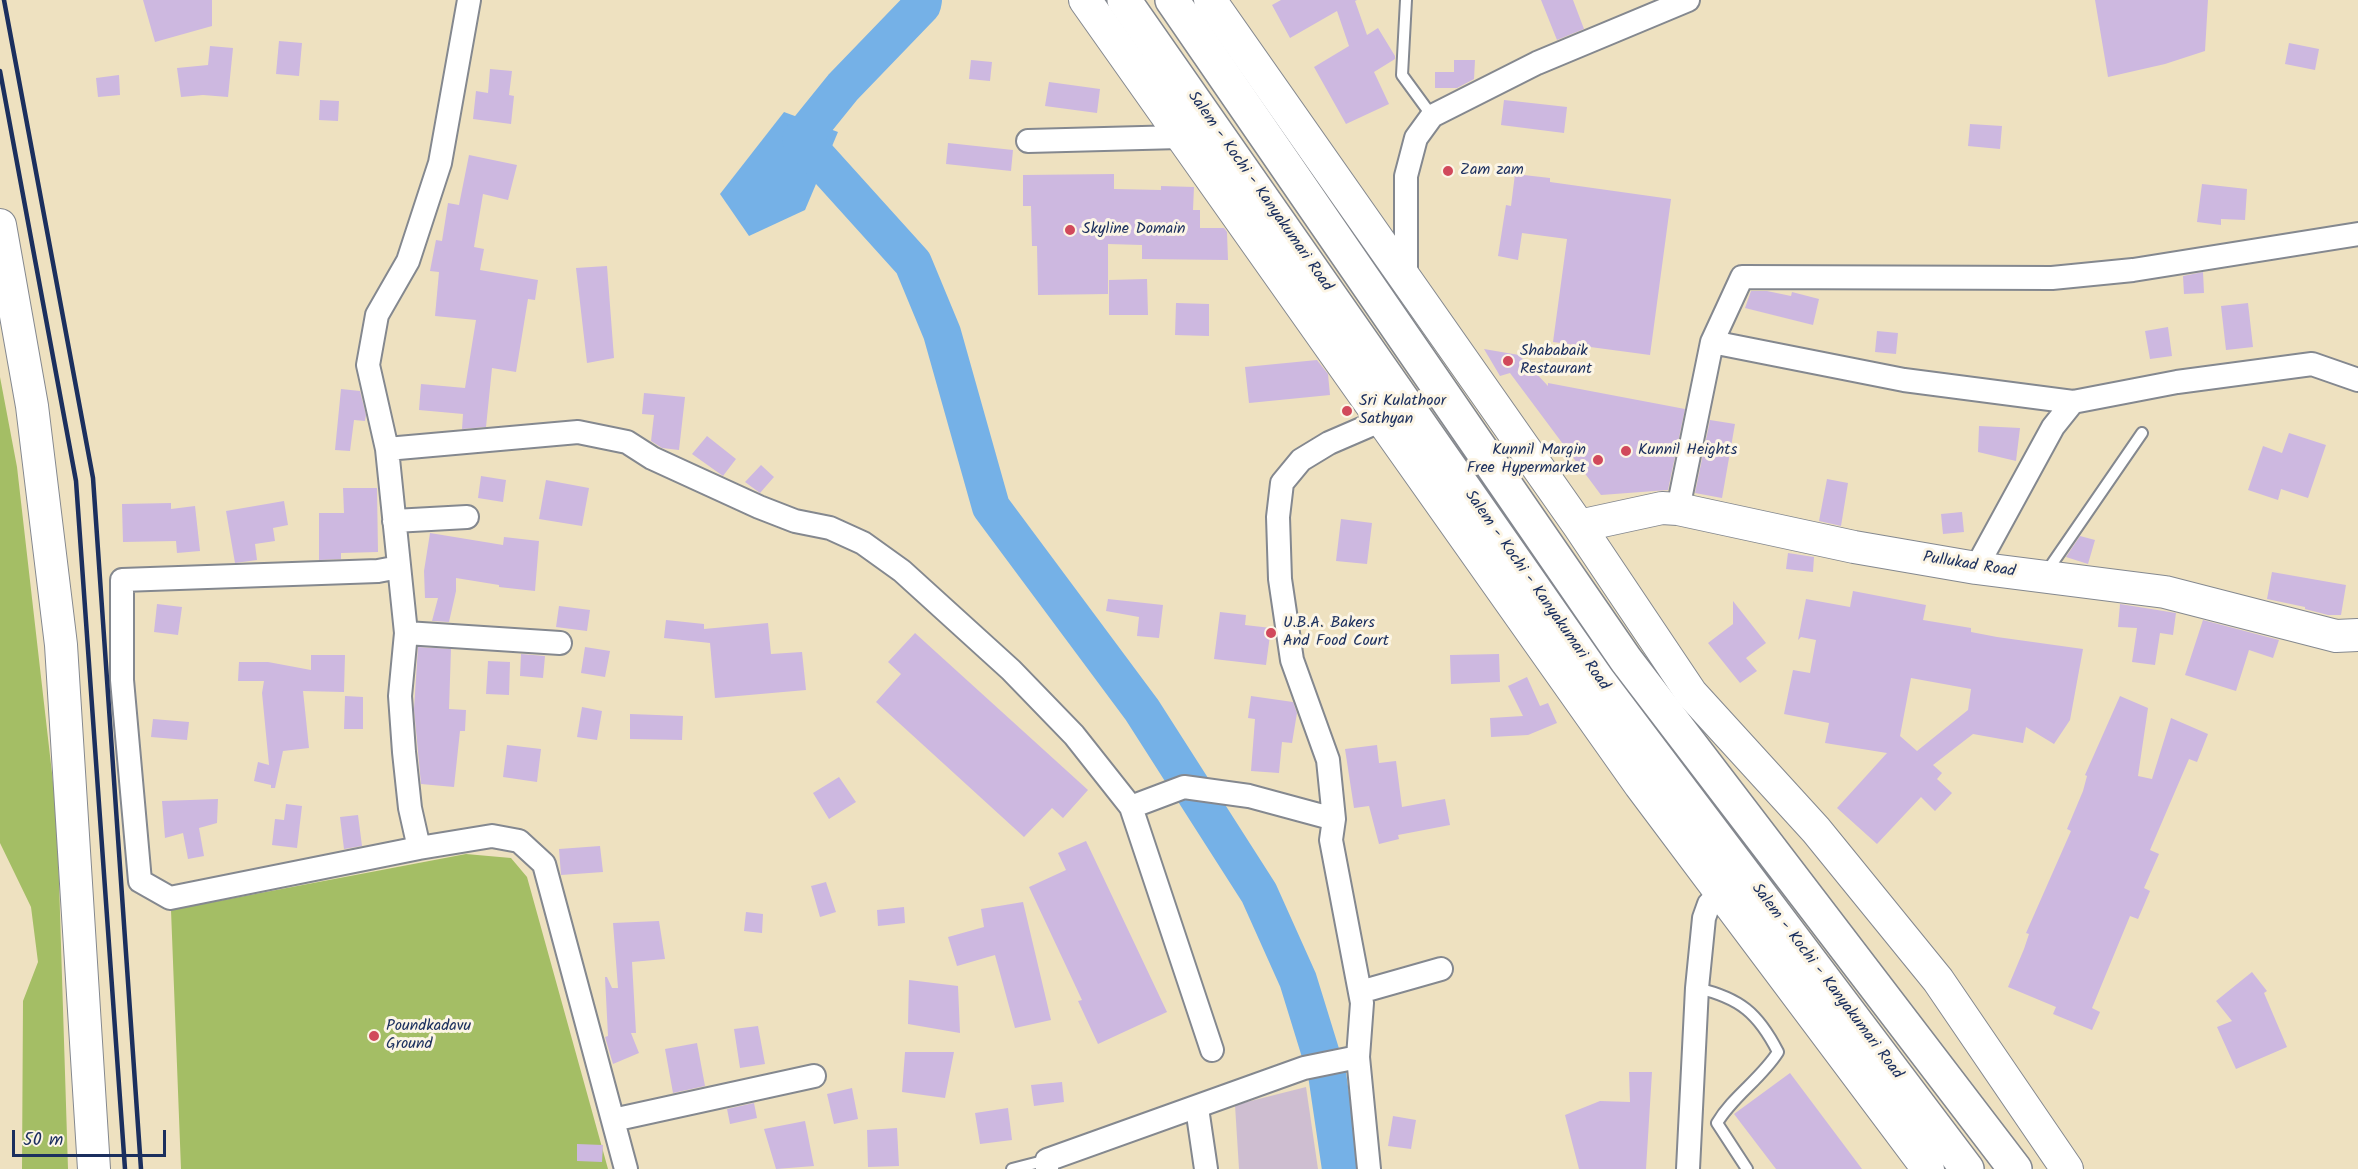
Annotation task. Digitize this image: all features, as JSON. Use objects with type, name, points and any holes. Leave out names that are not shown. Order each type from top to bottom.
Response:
[{"type":"highway","name":"Salem - Kochi - Kanyakumari Road","points":[[1124,0],[1340,334],[1967,1169]]},
{"type":"highway","points":[[1172,0],[1394,293],[1626,660],[2016,1169]]},
{"type":"street","points":[[419,848],[410,808],[400,696],[406,633],[387,449],[368,365],[377,315],[408,261],[440,163],[469,0]]},
{"type":"street","points":[[1084,0],[1180,137],[1340,334],[1380,421],[1720,894],[1928,1169]]},
{"type":"street","points":[[1210,0],[1394,293],[1579,526],[1691,693],[1816,830],[1938,980],[2067,1169]]},
{"type":"street","points":[[1340,334],[1394,293],[1406,176],[1416,138],[1432,116],[1537,63],[1688,0]]},
{"type":"street","points":[[1028,141],[1180,137]]},
{"type":"street","points":[[0,225],[32,406],[61,645],[93,1169]]},
{"type":"street","points":[[1678,509],[1712,342],[1742,277],[2052,278],[2133,270],[2358,234]]},
{"type":"street","points":[[1712,342],[1904,380],[2073,402],[2110,393],[2312,364],[2352,374]]},
{"type":"street","points":[[1976,568],[2053,427],[2073,402]]},
{"type":"street","points":[[1369,1169],[1350,1058],[1362,1003],[1331,840],[1334,819],[1328,760],[1292,660],[1280,579],[1278,517],[1282,483],[1301,460],[1329,443],[1380,421]]},
{"type":"street","points":[[387,449],[578,432],[598,434],[627,442],[652,458],[759,507],[795,520],[830,528],[863,543],[902,571],[1011,670],[1074,735],[1131,807],[1212,1050]]},
{"type":"street","name":"Pullukad Road","points":[[1579,526],[1662,508],[1678,509],[1854,547],[1976,568],[2165,591],[2336,636],[2358,635]]},
{"type":"street","points":[[394,522],[466,517]]},
{"type":"street","points":[[399,567],[378,571],[122,580],[122,680],[140,881],[170,898],[419,848],[492,836],[519,842],[544,864],[626,1169]]},
{"type":"street","points":[[406,633],[560,643]]},
{"type":"street","points":[[1131,807],[1184,787],[1216,790],[1334,819]]},
{"type":"street","points":[[1688,1169],[1697,988],[1704,918],[1708,904],[1720,894]]},
{"type":"street","points":[[1360,992],[1441,969]]},
{"type":"street","points":[[1047,1165],[1304,1068],[1350,1058]]},
{"type":"street","points":[[613,1120],[814,1076]]},
{"type":"street","points":[[1197,1108],[1206,1169]]},
{"type":"lane","points":[[1406,0],[1402,75],[1432,116]]},
{"type":"lane","points":[[2043,576],[2142,433]]},
{"type":"lane","points":[[1697,988],[1713,992],[1752,1011],[1765,1028],[1778,1052],[1769,1066],[1727,1106],[1717,1123],[1747,1169]]},
{"type":"lane","points":[[1012,1169],[1047,1165]]},
{"type":"shaded area","points":[[1306,1087],[1318,1169],[1239,1169],[1235,1105]]},
{"type":"green space","points":[[0,377],[17,467],[57,817],[68,1169],[22,1169],[23,1001],[38,962],[31,907],[0,843]]},
{"type":"green space","name":"Poundkadavu Ground","points":[[466,854],[511,858],[527,877],[608,1169],[181,1169],[171,910]]},
{"type":"water","points":[[784,112],[838,132],[805,210],[749,236],[720,194]]},
{"type":"building","points":[[143,0],[212,0],[212,26],[155,42]]},
{"type":"building","points":[[1281,0],[1357,0],[1355,1],[1367,35],[1378,28],[1395,56],[1395,59],[1374,72],[1389,104],[1346,124],[1314,67],[1349,46],[1337,11],[1290,38],[1272,5]]},
{"type":"building","points":[[1541,0],[1573,0],[1584,29],[1557,40]]},
{"type":"building","points":[[2095,0],[2208,0],[2205,51],[2165,64],[2108,77]]},
{"type":"building","points":[[279,41],[302,43],[299,76],[276,74]]},
{"type":"building","points":[[2289,43],[2319,49],[2315,70],[2285,64]]},
{"type":"building","points":[[210,46],[233,48],[228,97],[203,95],[181,97],[177,68],[208,65]]},
{"type":"building","points":[[971,60],[992,62],[990,81],[969,79]]},
{"type":"building","points":[[1454,60],[1475,60],[1474,79],[1457,88],[1435,88],[1435,72],[1454,72]]},
{"type":"building","points":[[490,69],[512,71],[509,95],[514,96],[511,124],[473,119],[476,91],[488,93]]},
{"type":"building","points":[[119,75],[120,95],[98,97],[96,78]]},
{"type":"building","points":[[1049,82],[1100,89],[1097,113],[1045,106]]},
{"type":"building","points":[[320,100],[339,101],[338,121],[319,120]]},
{"type":"building","points":[[1504,100],[1567,107],[1564,133],[1501,125]]},
{"type":"building","points":[[1970,124],[2002,126],[2000,149],[1968,146]]},
{"type":"building","points":[[948,143],[1013,150],[1011,171],[946,164]]},
{"type":"building","points":[[469,155],[517,165],[508,200],[483,194],[474,247],[484,249],[480,270],[538,280],[535,300],[528,299],[516,372],[492,368],[486,427],[462,429],[463,414],[419,410],[421,384],[465,388],[476,320],[435,316],[439,272],[430,271],[436,240],[442,241],[448,203],[459,205]]},
{"type":"building","points":[[1114,174],[1114,189],[1161,190],[1161,186],[1194,187],[1193,210],[1200,210],[1200,228],[1224,228],[1227,232],[1228,260],[1142,259],[1142,245],[1108,244],[1108,294],[1038,295],[1037,246],[1032,246],[1031,206],[1023,206],[1023,175]]},
{"type":"building","points":[[1515,174],[1550,178],[1550,182],[1671,199],[1650,355],[1553,342],[1567,239],[1522,233],[1518,260],[1498,256],[1506,205],[1511,206]]},
{"type":"building","points":[[2202,184],[2247,189],[2245,220],[2221,219],[2221,225],[2197,222]]},
{"type":"building","points":[[607,266],[614,358],[587,363],[576,268]]},
{"type":"building","points":[[2203,272],[2204,293],[2184,294],[2183,276]]},
{"type":"building","points":[[1147,279],[1148,315],[1109,315],[1109,280]]},
{"type":"building","points":[[1751,291],[1767,291],[1791,296],[1792,292],[1819,299],[1813,325],[1745,308]]},
{"type":"building","points":[[1176,303],[1209,304],[1209,336],[1175,335]]},
{"type":"building","points":[[2248,303],[2253,347],[2226,350],[2221,306]]},
{"type":"building","points":[[2168,327],[2172,356],[2150,359],[2145,331]]},
{"type":"building","points":[[1877,331],[1898,333],[1896,354],[1875,352]]},
{"type":"building","name":"Kunnil Heights","points":[[1484,349],[1519,355],[1548,386],[1548,383],[1685,409],[1668,490],[1601,495],[1510,373],[1500,376]]},
{"type":"building","points":[[1317,360],[1328,374],[1330,395],[1249,403],[1245,367]]},
{"type":"building","points":[[341,389],[360,391],[366,415],[365,421],[354,420],[350,451],[335,450]]},
{"type":"building","points":[[644,393],[685,397],[679,450],[662,448],[651,441],[654,415],[642,414]]},
{"type":"building","points":[[1710,420],[1735,424],[1722,498],[1695,493]]},
{"type":"building","points":[[1979,426],[2020,428],[2016,461],[1978,452]]},
{"type":"building","points":[[2289,433],[2326,445],[2308,498],[2281,489],[2278,500],[2248,490],[2263,446],[2282,453]]},
{"type":"building","points":[[707,436],[736,459],[723,476],[692,454]]},
{"type":"building","points":[[761,465],[774,477],[760,493],[745,482]]},
{"type":"building","points":[[481,476],[506,480],[503,502],[478,498]]},
{"type":"building","points":[[1827,479],[1848,483],[1841,526],[1819,521]]},
{"type":"building","points":[[546,480],[589,488],[582,526],[539,519]]},
{"type":"building","points":[[343,488],[377,488],[378,552],[341,553],[341,559],[319,560],[319,513],[344,513]]},
{"type":"building","points":[[284,501],[288,525],[273,528],[275,541],[255,544],[257,560],[235,563],[226,511]]},
{"type":"building","points":[[171,503],[171,509],[195,506],[200,551],[177,553],[176,541],[123,542],[122,504]]},
{"type":"building","points":[[1962,512],[1964,532],[1943,534],[1941,514]]},
{"type":"building","points":[[1341,519],[1372,523],[1367,564],[1336,561]]},
{"type":"building","points":[[430,533],[503,545],[504,537],[539,541],[535,591],[499,587],[499,585],[456,578],[456,591],[449,622],[432,621],[438,598],[425,598],[424,571]]},
{"type":"building","points":[[2080,536],[2095,540],[2088,564],[2066,557]]},
{"type":"building","points":[[1788,553],[1814,557],[1813,572],[1786,569]]},
{"type":"building","points":[[2272,572],[2346,585],[2341,615],[2328,615],[2305,609],[2305,607],[2267,599]]},
{"type":"building","points":[[1853,591],[1926,605],[1923,620],[1971,628],[1971,632],[1997,637],[2083,649],[2070,720],[2054,744],[2026,727],[2023,743],[1973,734],[1933,765],[1942,773],[1937,779],[1952,793],[1935,811],[1921,797],[1877,844],[1837,808],[1887,753],[1825,743],[1829,723],[1784,714],[1793,670],[1810,673],[1816,640],[1801,637],[1798,640],[1806,599],[1850,607]],"holes":[[[1911,678],[1971,689],[1968,710],[1917,751],[1900,736]]]},
{"type":"building","points":[[1108,599],[1163,605],[1159,638],[1137,636],[1139,617],[1106,611]]},
{"type":"building","points":[[1733,601],[1766,643],[1746,658],[1757,671],[1740,683],[1708,643],[1733,624]]},
{"type":"building","points":[[157,604],[182,607],[178,635],[154,632]]},
{"type":"building","points":[[2120,604],[2176,613],[2173,635],[2160,633],[2155,665],[2132,662],[2137,628],[2118,627]]},
{"type":"building","points":[[559,606],[590,610],[587,631],[556,627]]},
{"type":"building","points":[[1220,612],[1246,615],[1245,625],[1271,628],[1266,665],[1214,659]]},
{"type":"building","points":[[666,620],[704,624],[704,629],[768,623],[771,654],[802,652],[806,690],[715,698],[710,643],[664,638]]},
{"type":"building","points":[[2203,620],[2279,640],[2273,658],[2249,650],[2236,691],[2185,675]]},
{"type":"building","points":[[915,633],[1088,790],[1063,818],[1052,808],[1024,837],[876,702],[901,674],[888,662]]},
{"type":"building","points":[[418,647],[451,649],[449,709],[466,710],[465,731],[460,731],[454,787],[421,784],[414,709]]},
{"type":"building","points":[[585,647],[610,651],[605,677],[581,673]]},
{"type":"building","points":[[521,654],[545,656],[543,678],[520,676]]},
{"type":"building","points":[[1499,654],[1500,682],[1451,684],[1450,655]]},
{"type":"building","points":[[311,655],[345,655],[344,692],[303,691],[309,748],[283,751],[275,788],[271,788],[271,785],[254,781],[258,762],[269,765],[262,693],[264,681],[238,681],[239,662],[268,662],[311,670]]},
{"type":"building","points":[[488,661],[510,662],[509,695],[486,694]]},
{"type":"building","points":[[1527,677],[1540,706],[1548,703],[1557,723],[1528,735],[1491,737],[1490,718],[1523,716],[1508,686]]},
{"type":"building","points":[[345,696],[363,697],[363,729],[344,729]]},
{"type":"building","points":[[1251,696],[1293,702],[1297,713],[1292,743],[1282,742],[1279,773],[1251,771],[1255,719],[1248,718]]},
{"type":"building","points":[[2120,696],[2148,708],[2138,776],[2152,779],[2171,718],[2208,734],[2197,762],[2189,759],[2150,850],[2159,854],[2144,888],[2150,891],[2138,919],[2130,916],[2092,1008],[2100,1012],[2092,1030],[2053,1014],[2056,1007],[2008,987],[2029,934],[2026,933],[2071,831],[2067,829],[2083,791],[2087,776],[2085,775]]},
{"type":"building","points":[[582,707],[602,711],[597,740],[577,737]]},
{"type":"building","points":[[630,714],[683,716],[682,740],[630,739]]},
{"type":"building","points":[[153,719],[189,722],[187,740],[151,737]]},
{"type":"building","points":[[507,745],[541,749],[537,782],[503,777]]},
{"type":"building","points":[[1377,745],[1379,763],[1396,761],[1402,807],[1445,799],[1450,825],[1398,835],[1399,839],[1379,844],[1369,806],[1354,808],[1345,749]]},
{"type":"building","points":[[839,777],[856,802],[829,819],[813,793]]},
{"type":"building","points":[[218,799],[217,823],[199,828],[204,856],[188,859],[183,833],[165,838],[162,801]]},
{"type":"building","points":[[286,804],[302,806],[297,848],[272,845],[275,819],[284,820]]},
{"type":"building","points":[[358,815],[362,846],[344,849],[340,817]]},
{"type":"building","points":[[1086,841],[1167,1012],[1098,1044],[1078,1001],[1082,1000],[1029,887],[1066,870],[1058,853]]},
{"type":"building","points":[[600,846],[603,872],[561,875],[559,849]]},
{"type":"building","points":[[826,882],[836,912],[820,917],[811,886]]},
{"type":"building","points":[[1023,902],[1051,1020],[1015,1028],[995,955],[957,966],[948,937],[984,927],[981,909]]},
{"type":"building","points":[[904,907],[905,923],[878,926],[877,910]]},
{"type":"building","points":[[746,912],[763,914],[762,933],[744,931]]},
{"type":"building","points":[[659,921],[665,959],[632,962],[636,1033],[631,1033],[639,1053],[613,1064],[605,1037],[608,1036],[605,977],[612,988],[618,988],[613,923]]},
{"type":"building","points":[[2252,972],[2267,991],[2264,993],[2287,1047],[2236,1069],[2217,1027],[2232,1021],[2216,1001]]},
{"type":"building","points":[[909,980],[958,986],[960,1033],[908,1024]]},
{"type":"building","points":[[758,1026],[765,1064],[740,1068],[734,1029]]},
{"type":"building","points":[[697,1043],[705,1086],[673,1093],[665,1049]]},
{"type":"building","points":[[905,1052],[954,1052],[945,1098],[902,1092]]},
{"type":"building","points":[[1629,1072],[1652,1072],[1646,1169],[1579,1169],[1565,1115],[1600,1101],[1630,1102]]},
{"type":"building","points":[[1790,1073],[1862,1169],[1776,1169],[1734,1114]]},
{"type":"building","points":[[1062,1082],[1064,1102],[1034,1106],[1031,1085]]},
{"type":"building","points":[[852,1088],[858,1119],[834,1124],[827,1094]]},
{"type":"building","points":[[754,1103],[757,1118],[730,1124],[727,1109]]},
{"type":"building","points":[[1008,1108],[1012,1140],[980,1144],[975,1113]]},
{"type":"building","points":[[1393,1116],[1416,1120],[1411,1149],[1388,1146]]},
{"type":"building","points":[[805,1121],[814,1166],[776,1169],[764,1129]]},
{"type":"building","points":[[897,1128],[899,1166],[868,1167],[867,1130]]},
{"type":"building","points":[[577,1144],[603,1145],[602,1162],[577,1161]]},
{"type":"waterway","points":[[923,0],[922,5],[843,87],[801,139],[913,263],[942,333],[991,507],[1142,710],[1259,893],[1298,980],[1327,1074],[1341,1169]]},
{"type":"railway","points":[[4,0],[93,478],[141,1169]]},
{"type":"railway","points":[[0,71],[76,481],[125,1169]]},
{"type":"place","name":"Zam zam","points":[[1448,171]]},
{"type":"place","name":"Skyline Domain","points":[[1070,230]]},
{"type":"place","name":"Shababaik Restaurant","points":[[1508,361]]},
{"type":"place","name":"Sri Kulathoor Sathyan","points":[[1347,411]]},
{"type":"place","name":"Kunnil Heights","points":[[1626,451]]},
{"type":"place","name":"Kunnil Margin Free Hypermarket","points":[[1598,460]]},
{"type":"place","name":"U.B.A. Bakers And Food Court","points":[[1271,633]]},
{"type":"place","name":"Poundkadavu Ground","points":[[374,1036]]}]
